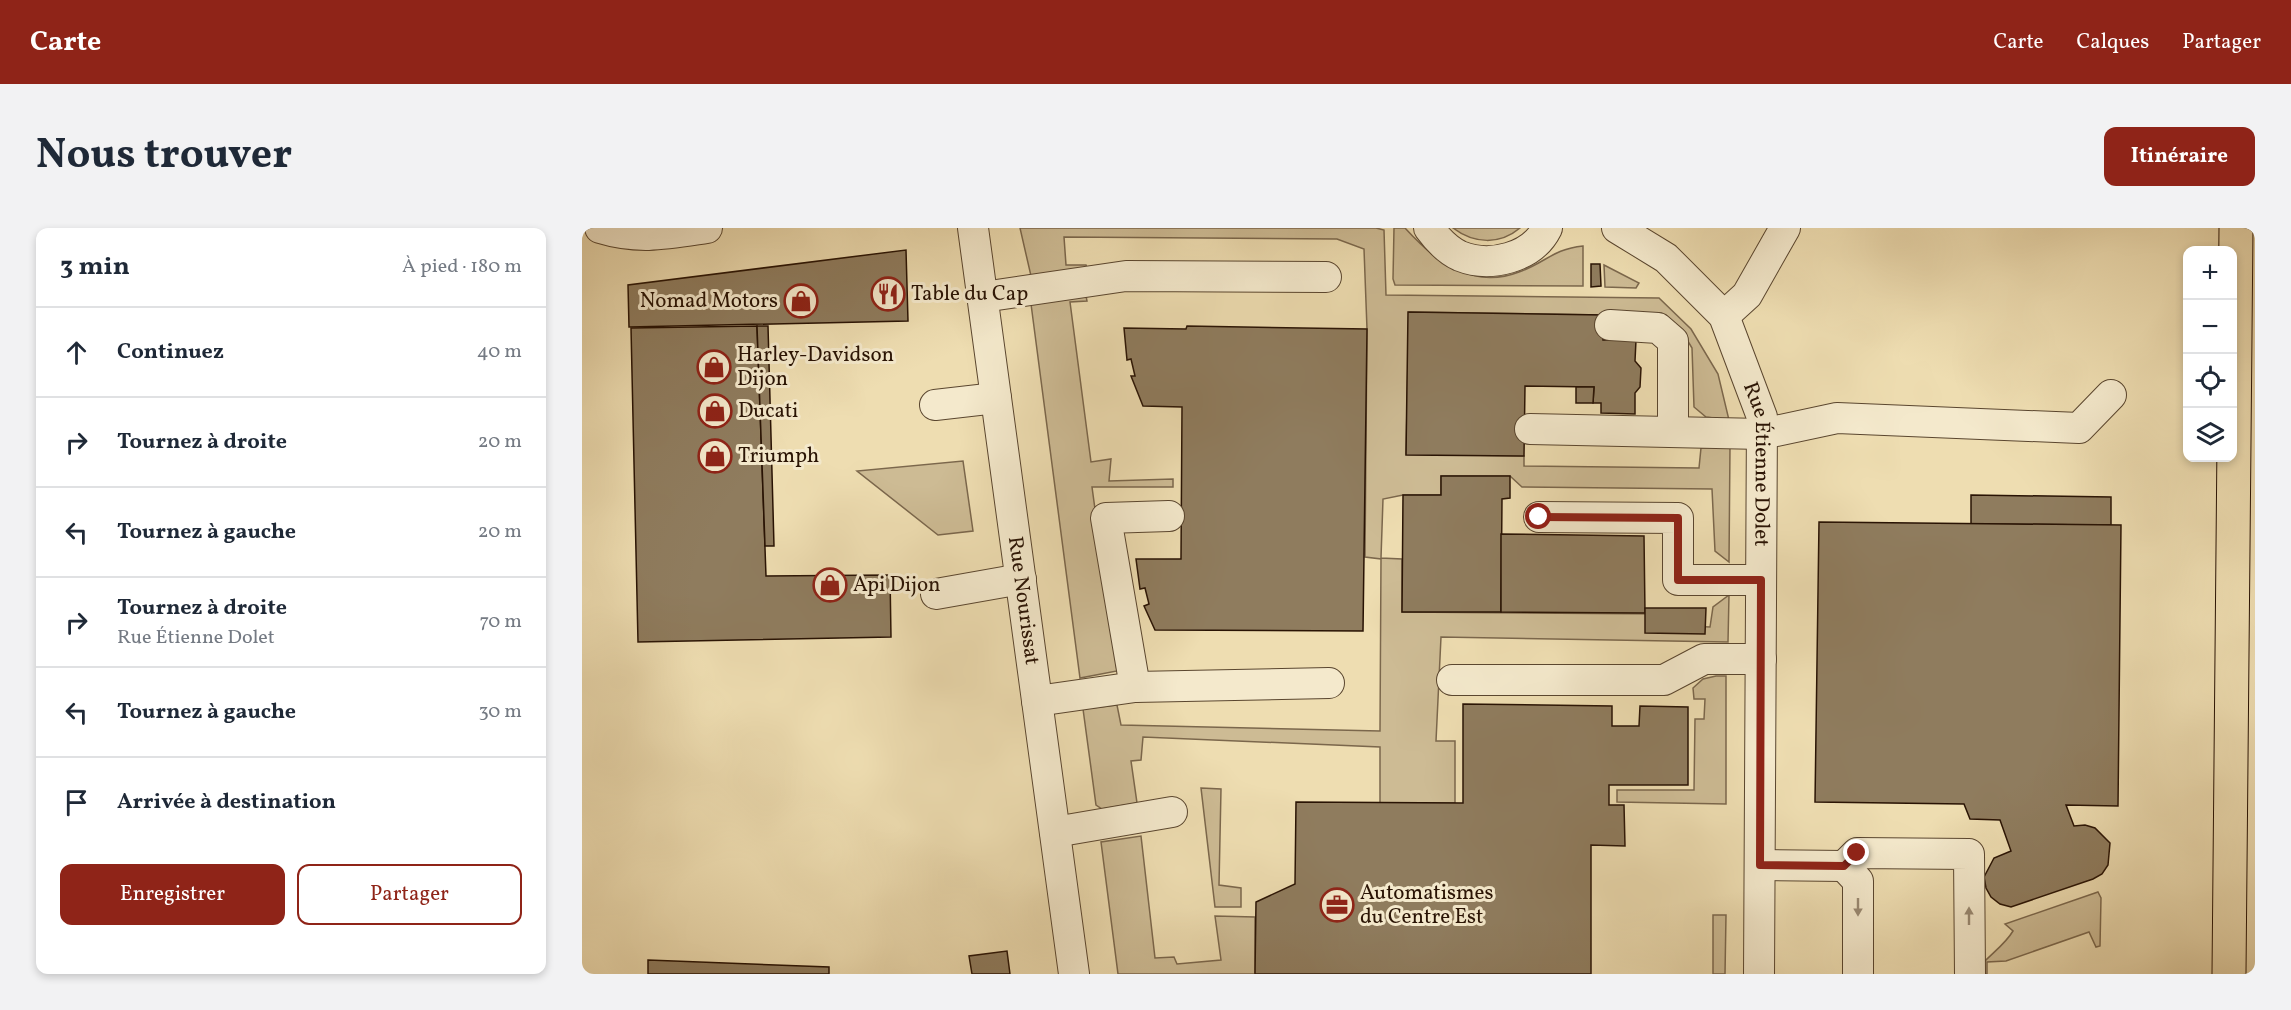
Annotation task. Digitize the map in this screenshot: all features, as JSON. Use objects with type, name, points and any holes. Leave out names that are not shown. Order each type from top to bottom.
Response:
[{"type":"main road","points":[[2229,974],[2245,514],[2236,228]]},
{"type":"street","points":[[600,228],[625,236],[642,237],[707,228]]},
{"type":"street","name":"Rue Nourissat","points":[[973,228],[1074,974]]},
{"type":"street","points":[[1429,228],[1439,242],[1459,256],[1482,262],[1506,260],[1527,250],[1547,228]]},
{"type":"street","name":"Rue Étienne Dolet","points":[[1617,228],[1666,258],[1724,316],[1762,417],[1759,974]]},
{"type":"street","points":[[1724,316],[1747,295],[1785,228]]},
{"type":"street","points":[[983,297],[1126,276],[1326,278]]},
{"type":"street","points":[[1610,325],[1659,328],[1673,340],[1673,432]]},
{"type":"street","points":[[1530,429],[1762,434],[1838,418],[2079,428],[2111,395]]},
{"type":"street","points":[[935,405],[996,398]]},
{"type":"street","points":[[1135,687],[1106,518],[1169,516]]},
{"type":"street","points":[[1539,517],[1678,518],[1678,580],[1761,580]]},
{"type":"street","points":[[936,594],[1021,579]]},
{"type":"street","points":[[1452,680],[1664,680],[1704,659],[1761,659]]},
{"type":"street","points":[[1037,701],[1135,687],[1329,683]]},
{"type":"street","points":[[1055,832],[1173,812]]},
{"type":"street","points":[[1760,865],[1844,866],[1857,853],[1969,854],[1970,974]]},
{"type":"street","points":[[1844,866],[1858,881],[1858,974]]},
{"type":"shaded area","points":[[1020,228],[1376,228],[1384,230],[1386,295],[1659,298],[1691,329],[1718,374],[1729,420],[1706,417],[1694,407],[1692,348],[1686,338],[1604,315],[1409,312],[1406,454],[1524,456],[1524,466],[1699,468],[1701,448],[1730,446],[1729,562],[1715,551],[1712,489],[1522,487],[1510,476],[1441,476],[1441,495],[1403,495],[1383,499],[1381,558],[1402,559],[1402,612],[1663,614],[1662,625],[1710,627],[1713,607],[1729,595],[1728,642],[1441,637],[1436,741],[1455,741],[1455,803],[1380,803],[1380,747],[1143,737],[1141,760],[1131,761],[1137,803],[1102,809],[1096,805],[1083,709],[1117,705],[1121,725],[1380,731],[1381,559],[1365,557],[1367,329],[1364,249],[1337,239],[1064,237],[1066,265],[1086,265],[1087,268],[1031,276]]},
{"type":"shaded area","points":[[1394,228],[1405,228],[1429,251],[1456,269],[1470,275],[1486,277],[1502,277],[1519,272],[1556,253],[1583,246],[1583,286],[1395,285],[1393,279]]},
{"type":"shaded area","points":[[1453,228],[1520,228],[1496,240],[1478,240]]},
{"type":"shaded area","points":[[1604,265],[1639,283],[1636,288],[1605,287]]},
{"type":"shaded area","points":[[1086,296],[1087,301],[1070,302],[1091,462],[1111,459],[1109,481],[1173,479],[1173,487],[1092,487],[1117,671],[1080,678],[1031,304]]},
{"type":"shaded area","points":[[963,461],[973,531],[938,535],[857,471]]},
{"type":"shaded area","points":[[1726,676],[1726,804],[1617,802],[1617,790],[1694,790],[1695,719],[1704,719],[1705,699],[1694,699],[1693,688],[1703,679]]},
{"type":"shaded area","points":[[1201,788],[1221,789],[1219,885],[1241,888],[1241,907],[1215,907]]},
{"type":"shaded area","points":[[1141,836],[1155,958],[1174,957],[1177,964],[1221,960],[1215,916],[1255,917],[1255,974],[1118,974],[1101,842]]},
{"type":"shaded area","points":[[2098,892],[2101,898],[2100,946],[2096,947],[2089,932],[2006,961],[1987,962],[1987,974],[1974,974],[2013,931],[2005,924]]},
{"type":"shaded area","points":[[1713,915],[1726,915],[1725,974],[1713,974]]},
{"type":"building","points":[[906,250],[908,321],[629,327],[628,285]]},
{"type":"building","points":[[1591,264],[1600,264],[1601,286],[1591,287]]},
{"type":"building","points":[[1408,312],[1604,315],[1603,340],[1636,340],[1635,361],[1641,368],[1640,387],[1635,393],[1635,414],[1601,413],[1601,403],[1593,403],[1594,387],[1525,386],[1524,456],[1406,455]]},
{"type":"building","points":[[757,326],[766,576],[890,575],[891,637],[638,642],[631,328]]},
{"type":"building","points":[[757,326],[768,326],[774,546],[765,546]]},
{"type":"building","points":[[1187,326],[1367,329],[1363,631],[1155,630],[1144,606],[1149,604],[1145,588],[1140,589],[1136,559],[1181,559],[1182,407],[1143,406],[1131,376],[1135,376],[1131,359],[1127,360],[1124,328],[1186,329]]},
{"type":"building","points":[[1576,387],[1594,387],[1593,403],[1576,403]]},
{"type":"building","points":[[1441,476],[1510,476],[1510,498],[1502,499],[1501,612],[1402,612],[1403,495],[1441,495]]},
{"type":"building","points":[[1971,495],[2111,497],[2111,525],[1971,524]]},
{"type":"building","points":[[1819,522],[2121,525],[2118,806],[2066,805],[2074,826],[2085,825],[2095,828],[2110,843],[2108,865],[2102,874],[2011,907],[2000,904],[1991,897],[1984,877],[1994,858],[2011,851],[2000,820],[1970,819],[1964,804],[1815,802]]},
{"type":"building","points":[[1501,534],[1644,536],[1645,613],[1501,612]]},
{"type":"building","points":[[1645,608],[1706,608],[1705,634],[1645,633]]},
{"type":"building","points":[[1463,704],[1612,706],[1612,726],[1639,726],[1640,706],[1688,707],[1688,785],[1609,785],[1609,805],[1624,805],[1625,846],[1591,845],[1591,974],[1255,974],[1256,902],[1295,884],[1296,802],[1463,803]]},
{"type":"building","points":[[1007,951],[1010,974],[972,974],[969,956]]},
{"type":"building","points":[[648,960],[829,967],[829,974],[648,974]]},
{"type":"place","name":"Table du Cap","points":[[888,294]]},
{"type":"place","name":"Nomad Motors","points":[[801,301]]},
{"type":"place","name":"Harley-Davidson Dijon","points":[[714,367]]},
{"type":"place","name":"Ducati","points":[[715,411]]},
{"type":"place","name":"Triumph","points":[[715,456]]},
{"type":"place","name":"Api Dijon","points":[[830,585]]},
{"type":"place","name":"Automatismes du Centre Est","points":[[1337,905]]},
{"type":"route","points":[[1539,517],[1678,518],[1678,580],[1761,580],[1760,865],[1844,866],[1857,853]]}]
